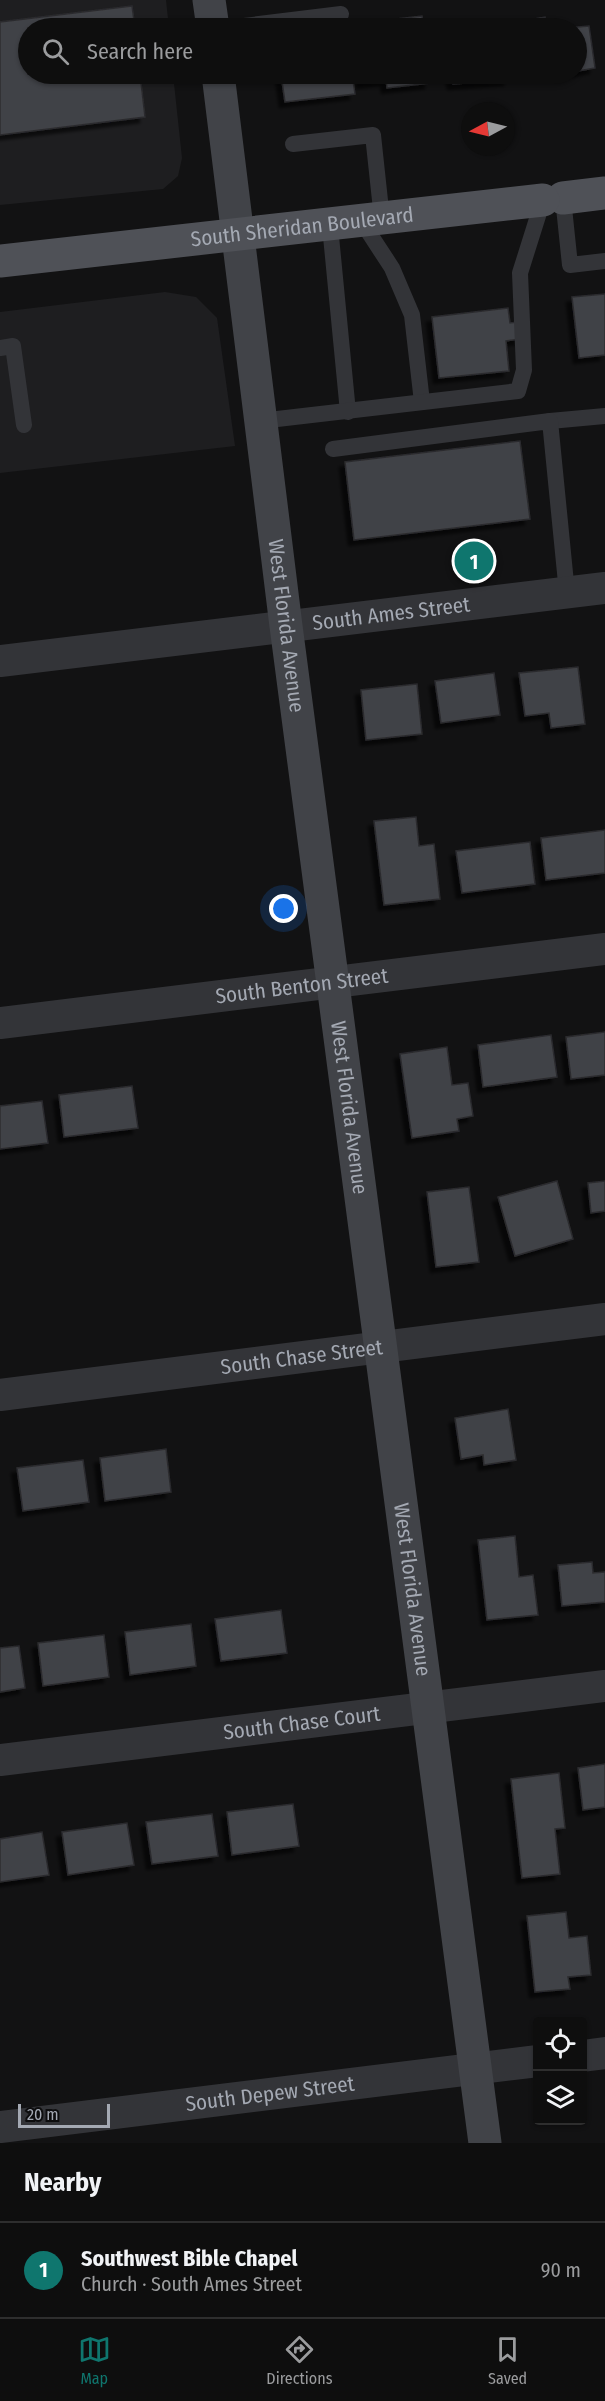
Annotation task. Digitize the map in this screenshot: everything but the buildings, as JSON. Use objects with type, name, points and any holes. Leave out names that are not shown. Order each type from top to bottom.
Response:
[{"type":"main road","name":"South Sheridan Boulevard","points":[[0,261],[330,226],[605,193]]},
{"type":"street","points":[[209,0],[212,18]]},
{"type":"street","name":"West Florida Avenue","points":[[219,84],[286,626],[485,2143]]},
{"type":"street","name":"South Ames Street","points":[[0,662],[605,588]]},
{"type":"street","name":"South Benton Street","points":[[0,1023],[605,949]]},
{"type":"street","name":"South Chase Street","points":[[0,1395],[605,1319]]},
{"type":"street","name":"South Chase Court","points":[[0,1760],[605,1686]]},
{"type":"street","points":[[587,2055],[605,2053]]},
{"type":"street","name":"South Depew Street","points":[[0,2127],[533,2062]]},
{"type":"lane","points":[[308,18],[341,14]]},
{"type":"lane","points":[[293,144],[373,135],[372,220],[412,315],[422,402]]},
{"type":"lane","points":[[553,199],[570,265],[605,261]]},
{"type":"lane","points":[[260,422],[518,391],[524,370],[520,273],[553,199]]},
{"type":"lane","points":[[330,226],[348,411]]},
{"type":"lane","points":[[0,348],[13,346],[24,425]]},
{"type":"lane","points":[[333,449],[605,416]]},
{"type":"lane","points":[[550,421],[567,593]]},
{"type":"shaded area","points":[[0,0],[166,0],[168,18],[18,18],[18,84],[174,84],[182,158],[178,176],[163,189],[0,205]]},
{"type":"shaded area","points":[[165,292],[196,297],[217,318],[235,446],[0,473],[0,312]]},
{"type":"place","name":"Southwest Bible Chapel","points":[[474,561]]}]
